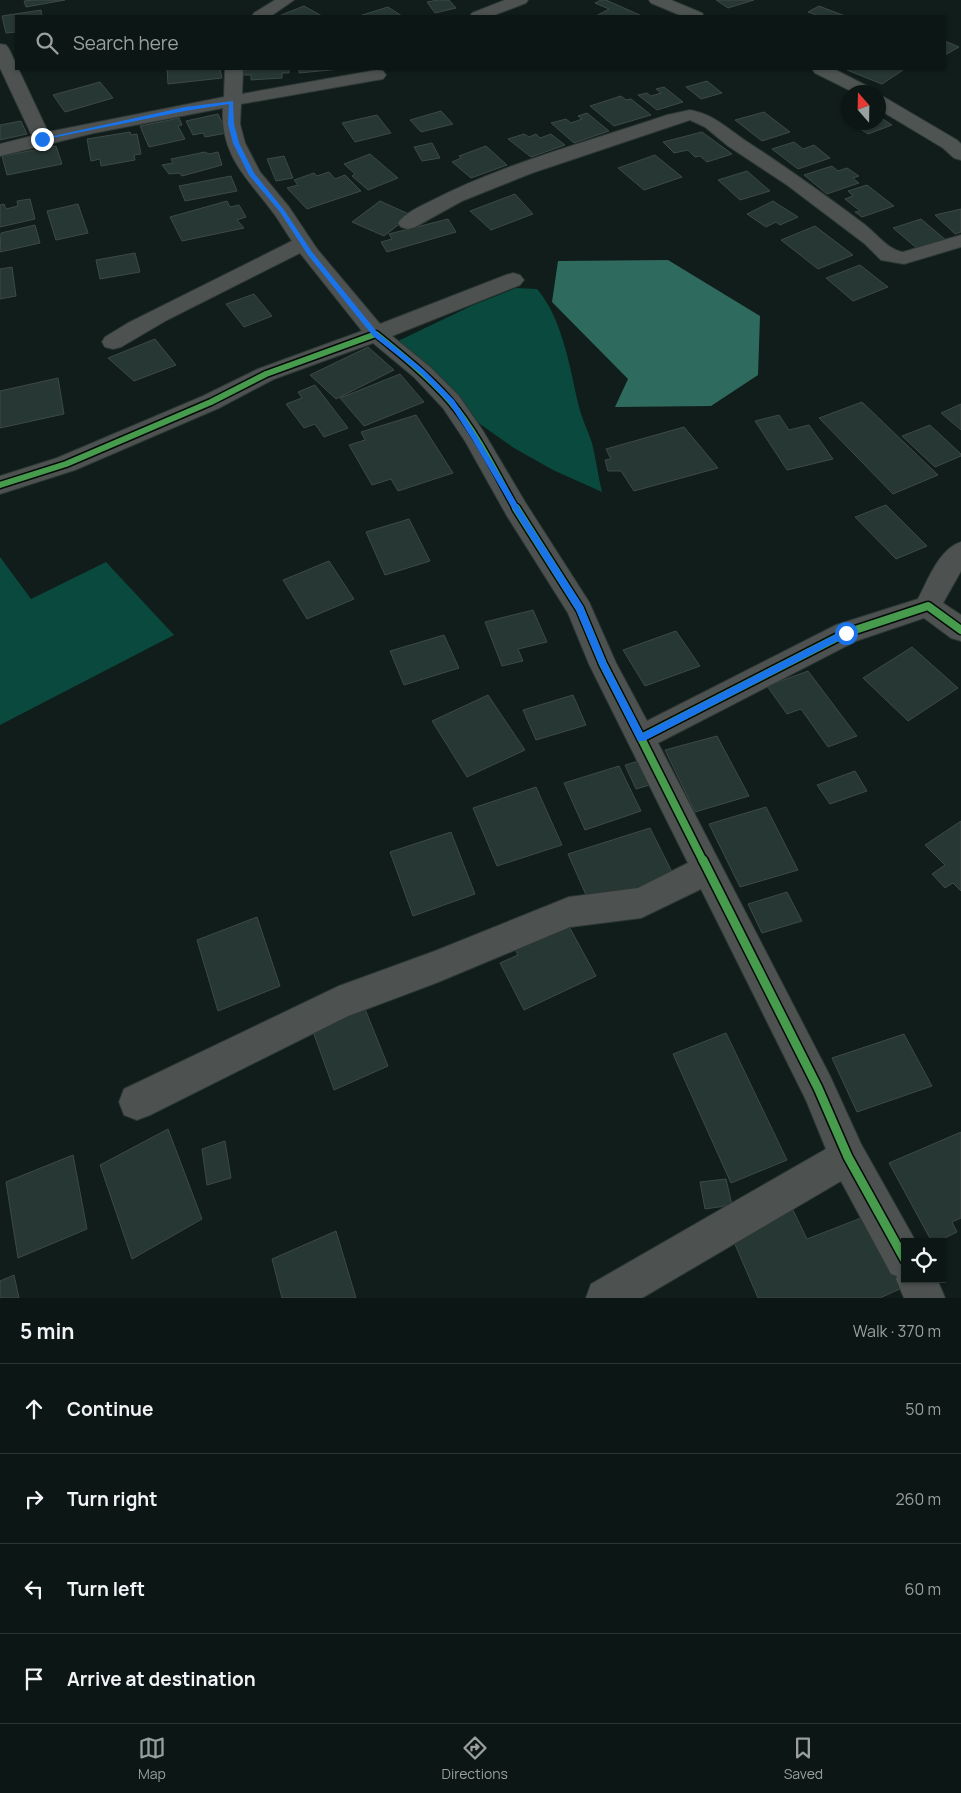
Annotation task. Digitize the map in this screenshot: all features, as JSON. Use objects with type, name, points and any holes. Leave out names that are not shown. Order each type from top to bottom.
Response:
[{"type":"main road","points":[[657,0],[694,15]]},
{"type":"main road","points":[[823,70],[851,85]]},
{"type":"main road","points":[[886,106],[950,144],[961,154]]},
{"type":"street","points":[[262,15],[286,0]]},
{"type":"street","points":[[481,15],[520,0]]},
{"type":"street","points":[[0,49],[42,139]]},
{"type":"street","points":[[234,70],[231,124],[236,143],[251,174],[282,211],[303,243],[376,334],[422,372],[451,402],[475,437],[516,509],[580,609],[603,664],[818,1088],[848,1157],[901,1253]]},
{"type":"street","points":[[0,150],[150,116],[377,75]]},
{"type":"street","points":[[408,223],[440,203],[469,189],[673,119],[690,115],[700,117],[711,123],[735,142],[794,181],[872,240],[888,256],[904,258],[961,240]]},
{"type":"street","points":[[113,342],[135,328],[269,264],[303,243]]},
{"type":"street","points":[[0,485],[66,464],[211,402],[266,374],[376,334],[514,280]]},
{"type":"street","points":[[641,738],[846,633],[928,606],[943,576],[961,552]]},
{"type":"street","points":[[928,606],[961,630]]},
{"type":"street","points":[[137,1102],[339,1003],[436,967],[569,912],[641,903],[707,870]]},
{"type":"street","points":[[606,1298],[848,1157]]},
{"type":"street","points":[[917,1283],[926,1298]]},
{"type":"shaded area","points":[[668,260],[760,316],[758,375],[711,406],[615,407],[628,379],[552,302],[558,261]]},
{"type":"shaded area","points":[[516,288],[537,289],[553,315],[569,361],[580,412],[592,443],[602,492],[553,470],[514,448],[480,424],[426,378],[398,341],[471,306]]},
{"type":"shaded area","points":[[0,557],[31,599],[106,562],[174,635],[0,725]]},
{"type":"building","points":[[65,0],[26,7],[24,1]]},
{"type":"building","points":[[449,0],[456,8],[435,13],[427,2]]},
{"type":"building","points":[[606,0],[640,15],[598,15],[609,9],[595,3]]},
{"type":"building","points":[[716,0],[754,0],[728,8]]},
{"type":"building","points":[[304,6],[320,15],[282,15]]},
{"type":"building","points":[[819,6],[842,15],[816,15],[808,12]]},
{"type":"building","points":[[388,7],[400,15],[362,15]]},
{"type":"building","points":[[41,10],[42,15],[15,15],[15,32],[6,33],[2,16]]},
{"type":"building","points":[[946,41],[959,47],[946,54]]},
{"type":"building","points":[[167,70],[220,70],[222,78],[168,84]]},
{"type":"building","points":[[242,70],[289,70],[289,73],[282,73],[282,78],[251,80],[251,75],[242,75]]},
{"type":"building","points":[[299,70],[330,70],[299,73]]},
{"type":"building","points":[[847,70],[903,70],[882,84]]},
{"type":"building","points":[[707,81],[722,93],[701,99],[686,87]]},
{"type":"building","points":[[100,82],[113,98],[65,112],[53,95]]},
{"type":"building","points":[[664,87],[683,102],[657,110],[638,95],[647,93],[651,96],[661,93],[656,89]]},
{"type":"building","points":[[621,96],[626,100],[631,99],[651,115],[614,126],[590,106]]},
{"type":"building","points":[[441,111],[453,124],[421,132],[410,120]]},
{"type":"building","points":[[764,112],[790,132],[762,141],[735,120]]},
{"type":"building","points":[[587,113],[609,131],[574,143],[551,123],[566,119],[571,123],[582,119],[578,116]]},
{"type":"building","points":[[218,114],[227,133],[205,137],[203,133],[193,135],[186,121]]},
{"type":"building","points":[[377,115],[391,133],[355,142],[342,123]]},
{"type":"building","points":[[179,118],[182,125],[178,126],[185,139],[149,147],[140,126]]},
{"type":"building","points":[[21,121],[27,134],[0,140],[0,125]]},
{"type":"building","points":[[886,121],[892,125],[886,127]]},
{"type":"building","points":[[862,130],[879,130],[868,134]]},
{"type":"building","points":[[130,132],[131,135],[137,134],[141,154],[134,155],[135,160],[101,166],[100,159],[91,161],[87,139]]},
{"type":"building","points":[[702,132],[732,154],[707,162],[700,156],[695,157],[688,150],[674,153],[663,142]]},
{"type":"building","points":[[524,134],[529,137],[536,134],[540,138],[551,134],[565,145],[531,157],[508,139]]},
{"type":"building","points":[[794,142],[803,149],[814,145],[830,158],[798,169],[772,149]]},
{"type":"building","points":[[432,143],[440,158],[422,161],[414,147]]},
{"type":"building","points":[[56,146],[62,164],[7,175],[2,156]]},
{"type":"building","points":[[486,146],[507,165],[471,178],[452,162],[461,158],[459,156]]},
{"type":"building","points":[[205,152],[209,154],[218,152],[222,165],[182,176],[179,173],[169,174],[162,165],[173,163],[171,159]]},
{"type":"building","points":[[370,154],[398,178],[368,190],[352,176],[355,174],[344,164]]},
{"type":"building","points":[[655,155],[682,177],[644,190],[618,168]]},
{"type":"building","points":[[284,156],[293,178],[276,181],[267,159]]},
{"type":"building","points":[[832,166],[838,171],[847,168],[859,176],[853,178],[859,183],[827,194],[804,175]]},
{"type":"building","points":[[747,171],[770,191],[740,200],[718,180]]},
{"type":"building","points":[[329,172],[335,179],[345,175],[361,191],[307,209],[287,188],[298,185],[294,180],[314,173],[317,176]]},
{"type":"building","points":[[231,176],[237,191],[185,201],[179,186]]},
{"type":"building","points":[[867,185],[894,206],[862,217],[855,212],[860,211],[845,199],[853,196],[848,191]]},
{"type":"building","points":[[515,194],[533,214],[491,230],[470,211]]},
{"type":"building","points":[[30,199],[35,219],[0,227],[0,205],[4,204],[6,209],[18,206],[17,201]]},
{"type":"building","points":[[227,201],[230,207],[239,205],[246,217],[237,220],[244,228],[182,241],[170,217]]},
{"type":"building","points":[[380,201],[411,215],[384,236],[352,222]]},
{"type":"building","points":[[773,201],[798,217],[780,225],[776,222],[766,227],[747,214]]},
{"type":"building","points":[[78,204],[88,233],[56,240],[47,211]]},
{"type":"building","points":[[961,209],[961,232],[955,234],[935,215]]},
{"type":"building","points":[[448,219],[456,232],[387,252],[381,242],[392,239],[389,234]]},
{"type":"building","points":[[921,219],[947,241],[919,250],[893,228]]},
{"type":"building","points":[[35,225],[40,243],[0,252],[1,233]]},
{"type":"building","points":[[815,226],[853,255],[818,269],[781,240]]},
{"type":"building","points":[[135,253],[140,272],[100,279],[96,260]]},
{"type":"building","points":[[860,265],[888,287],[853,301],[826,278]]},
{"type":"building","points":[[12,267],[16,296],[0,299],[0,269]]},
{"type":"building","points":[[254,294],[272,316],[244,327],[226,304]]},
{"type":"building","points":[[155,339],[176,365],[134,381],[108,358]]},
{"type":"building","points":[[368,347],[394,370],[336,399],[310,375]]},
{"type":"building","points":[[400,374],[424,402],[364,426],[340,398]]},
{"type":"building","points":[[58,378],[64,414],[0,428],[0,391]]},
{"type":"building","points":[[315,385],[348,428],[324,437],[315,424],[304,428],[286,404],[302,398],[298,392]]},
{"type":"building","points":[[862,402],[938,475],[893,494],[819,418]]},
{"type":"building","points":[[961,404],[961,430],[941,413]]},
{"type":"building","points":[[416,415],[453,473],[398,491],[391,479],[372,485],[349,445],[365,440],[361,432]]},
{"type":"building","points":[[779,415],[789,430],[809,425],[833,459],[787,470],[755,421]]},
{"type":"building","points":[[930,425],[961,456],[935,467],[902,436]]},
{"type":"building","points":[[684,427],[718,468],[634,491],[621,471],[608,471],[605,460],[611,459],[606,449]]},
{"type":"building","points":[[886,505],[927,546],[896,559],[855,517]]},
{"type":"building","points":[[409,519],[430,561],[385,575],[366,532]]},
{"type":"building","points":[[329,561],[354,599],[307,619],[283,580]]},
{"type":"building","points":[[533,610],[547,642],[518,649],[523,661],[502,666],[485,622]]},
{"type":"building","points":[[676,631],[700,666],[645,686],[623,650]]},
{"type":"building","points":[[444,635],[459,668],[404,685],[390,651]]},
{"type":"building","points":[[912,647],[958,688],[908,721],[863,678]]},
{"type":"building","points":[[808,671],[857,736],[828,747],[801,709],[787,714],[767,686]]},
{"type":"building","points":[[488,695],[525,750],[467,777],[432,721]]},
{"type":"building","points":[[573,695],[586,725],[536,740],[523,710]]},
{"type":"building","points":[[717,736],[749,796],[695,812],[665,750]]},
{"type":"building","points":[[642,760],[653,784],[636,789],[625,765]]},
{"type":"building","points":[[619,766],[641,811],[585,830],[564,783]]},
{"type":"building","points":[[855,771],[867,791],[830,804],[817,785]]},
{"type":"building","points":[[536,787],[562,845],[497,866],[473,808]]},
{"type":"building","points":[[766,807],[798,870],[740,887],[709,824]]},
{"type":"building","points":[[961,821],[961,891],[953,883],[945,888],[932,874],[945,865],[925,845]]},
{"type":"building","points":[[650,828],[674,876],[590,904],[568,854]]},
{"type":"building","points":[[451,832],[475,894],[413,916],[390,852]]},
{"type":"building","points":[[787,892],[802,921],[762,933],[748,904]]},
{"type":"building","points":[[257,917],[280,986],[218,1011],[197,940]]},
{"type":"building","points":[[565,919],[596,976],[524,1010],[500,963],[518,955],[512,944]]},
{"type":"building","points":[[363,1004],[388,1066],[334,1090],[311,1026]]},
{"type":"building","points":[[726,1033],[787,1160],[731,1183],[673,1054]]},
{"type":"building","points":[[904,1034],[932,1086],[857,1112],[832,1058]]},
{"type":"building","points":[[168,1129],[202,1219],[132,1259],[100,1165]]},
{"type":"building","points":[[961,1132],[961,1218],[952,1222],[957,1232],[945,1238],[930,1238],[889,1163]]},
{"type":"building","points":[[225,1141],[231,1178],[207,1185],[202,1149]]},
{"type":"building","points":[[73,1155],[87,1229],[18,1258],[6,1182]]},
{"type":"building","points":[[726,1179],[732,1205],[705,1209],[700,1182]]},
{"type":"building","points":[[793,1210],[807,1239],[866,1216],[902,1288],[880,1298],[758,1298],[731,1235]]},
{"type":"building","points":[[336,1231],[356,1298],[282,1298],[272,1259]]},
{"type":"building","points":[[14,1275],[19,1298],[0,1298],[0,1281]]},
{"type":"cycle path","points":[[0,485],[66,464],[211,402],[266,374],[376,334],[422,372],[451,402],[475,437],[516,509],[580,609],[603,664],[641,738]]},
{"type":"cycle path","points":[[901,1253],[848,1157],[818,1088],[641,738],[846,633],[928,606],[961,630]]},
{"type":"route","points":[[42,139],[132,119],[231,102],[231,124],[236,143],[251,174],[282,211],[310,253],[376,334],[422,372],[451,402],[475,437],[516,509],[580,609],[603,664],[641,738],[846,633]]}]
